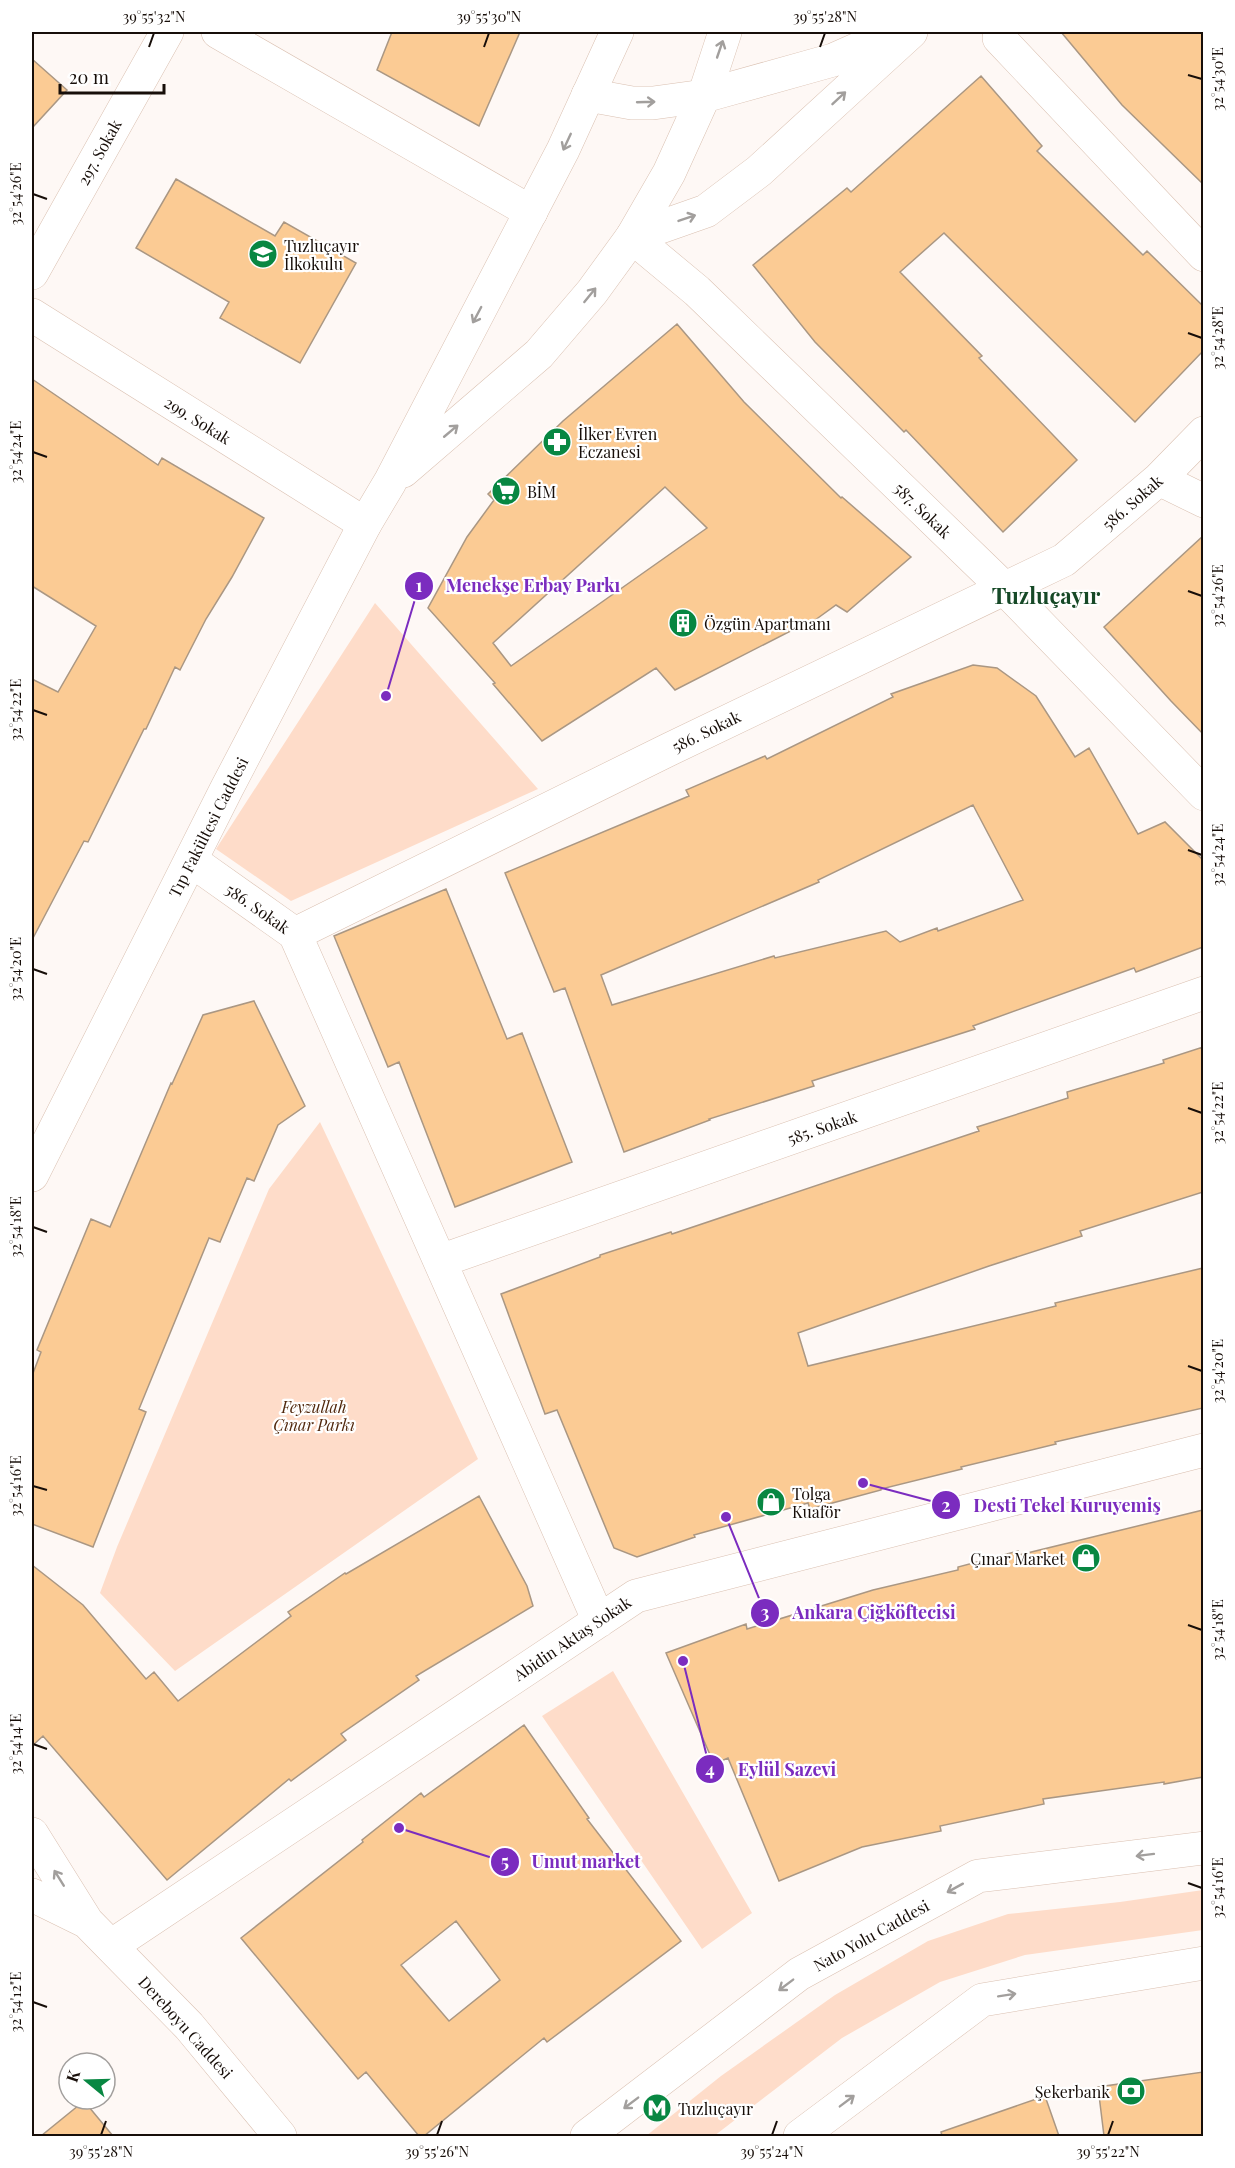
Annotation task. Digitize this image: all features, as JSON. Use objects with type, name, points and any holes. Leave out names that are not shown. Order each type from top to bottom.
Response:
[{"type":"street","name":"297. Sokak","points":[[32,273],[167,32]]},
{"type":"street","points":[[218,32],[531,212]]},
{"type":"street","name":"Tıp Fakültesi Caddesi","points":[[32,1175],[192,861],[232,777],[365,524],[390,482],[563,150],[617,32]]},
{"type":"street","points":[[390,482],[539,354],[592,292],[632,237],[669,173],[704,96],[725,32]]},
{"type":"street","points":[[588,95],[632,103],[704,96],[833,60],[896,32]]},
{"type":"street","points":[[632,237],[706,211],[759,171],[911,32]]},
{"type":"street","points":[[999,38],[1203,255]]},
{"type":"street","name":"587. Sokak","points":[[632,237],[698,291],[1004,588],[1203,794]]},
{"type":"street","name":"299. Sokak","points":[[32,315],[365,524]]},
{"type":"street","name":"586. Sokak","points":[[192,861],[296,934],[670,749],[1064,560],[1160,479],[1203,433]]},
{"type":"street","points":[[1160,479],[1203,501]]},
{"type":"street","points":[[296,934],[599,1620]]},
{"type":"street","name":"585. Sokak","points":[[440,1261],[1203,993]]},
{"type":"street","name":"Abidin Aktaş Sokak","points":[[111,1946],[636,1596],[1203,1450]]},
{"type":"street","points":[[32,1834],[87,1922]]},
{"type":"street","name":"Nato Yolu Caddesi","points":[[587,2136],[799,1974],[978,1876],[1203,1848]]},
{"type":"street","points":[[32,1894],[87,1922]]},
{"type":"street","name":"Dereboyu Caddesi","points":[[87,1922],[189,2025],[280,2136]]},
{"type":"street","points":[[800,2136],[982,2000],[1203,1963]]},
{"type":"green space","points":[[375,603],[538,789],[291,901],[216,849]]},
{"type":"green space","name":"Feyzullah Çınar Parkı","points":[[320,1122],[478,1459],[175,1671],[100,1593],[117,1547],[269,1189]]},
{"type":"green space","points":[[613,1671],[752,1913],[702,1949],[542,1716]]},
{"type":"green space","points":[[1203,1890],[1203,1930],[1025,1955],[940,1982],[842,2038],[714,2136],[646,2136],[721,2076],[835,1995],[928,1941],[1008,1914]]},
{"type":"building","points":[[392,32],[520,32],[479,126],[377,70]]},
{"type":"building","points":[[1061,32],[1203,32],[1203,184],[1122,105]]},
{"type":"building","points":[[32,59],[67,90],[32,128]]},
{"type":"building","points":[[981,76],[1042,146],[1037,151],[1143,255],[1147,251],[1203,306],[1203,351],[1135,422],[944,233],[900,272],[982,356],[979,358],[1077,460],[1003,532],[906,430],[904,432],[815,342],[753,265],[847,188],[851,192]]},
{"type":"building","points":[[176,179],[275,236],[284,222],[356,263],[300,363],[220,318],[229,302],[136,248]]},
{"type":"building","points":[[677,324],[744,402],[841,498],[911,557],[847,612],[836,605],[811,623],[810,621],[675,690],[656,668],[542,741],[493,684],[495,683],[428,608],[467,537],[494,500],[488,494],[563,421]],"holes":[[[665,487],[707,528],[511,666],[493,643]]]},
{"type":"building","points":[[32,379],[158,465],[162,458],[264,518],[206,619],[180,670],[175,667],[88,842],[84,841],[32,940],[32,679],[58,692],[96,626],[32,586]]},
{"type":"building","points":[[1203,536],[1203,734],[1104,627]]},
{"type":"building","points":[[973,665],[997,668],[1036,696],[1075,757],[1089,748],[1138,834],[1165,822],[1203,860],[1203,947],[1136,972],[1134,968],[973,1026],[975,1029],[812,1081],[814,1086],[709,1119],[624,1152],[565,988],[554,992],[505,873],[689,796],[686,790],[765,756],[767,759],[893,697],[891,694]],"holes":[[[973,805],[1023,900],[938,931],[937,928],[900,942],[886,931],[775,958],[774,956],[612,1005],[601,975],[819,882],[818,880]]]},
{"type":"building","points":[[446,889],[507,1039],[522,1033],[572,1162],[455,1207],[399,1062],[388,1067],[334,936]]},
{"type":"building","points":[[254,1001],[305,1106],[278,1125],[254,1181],[247,1178],[220,1242],[209,1238],[139,1409],[146,1412],[93,1547],[32,1524],[32,1376],[41,1352],[37,1350],[91,1219],[110,1227],[171,1083],[203,1015]]},
{"type":"building","points":[[1203,1047],[1203,1192],[1080,1231],[1082,1236],[798,1333],[808,1366],[1203,1268],[1203,1408],[1055,1442],[1056,1444],[961,1467],[962,1469],[810,1509],[808,1503],[694,1535],[695,1537],[637,1557],[614,1548],[557,1410],[545,1414],[501,1294],[600,1257],[600,1255],[671,1232],[672,1234],[979,1131],[977,1127],[1068,1098],[1067,1092],[1164,1063],[1163,1060]]},
{"type":"building","points":[[479,1496],[527,1586],[533,1606],[416,1676],[419,1680],[341,1734],[346,1740],[291,1781],[289,1779],[167,1880],[43,1736],[32,1746],[32,1565],[83,1605],[146,1679],[154,1672],[178,1701],[291,1616],[288,1612],[345,1573]]},
{"type":"building","points":[[1203,1510],[1203,1777],[1043,1799],[1044,1804],[940,1826],[941,1831],[862,1847],[779,1881],[728,1758],[714,1764],[666,1653],[746,1624],[747,1629],[873,1590],[958,1570],[958,1567],[1018,1551],[1019,1555]]},
{"type":"building","points":[[524,1725],[589,1818],[587,1819],[681,1941],[547,2042],[544,2038],[424,2136],[419,2136],[366,2072],[358,2079],[241,1938],[421,1793],[424,1797]],"holes":[[[456,1921],[500,1980],[449,2021],[401,1965]]]},
{"type":"building","points":[[1203,2072],[1203,2136],[1104,2136],[1098,2087]]},
{"type":"building","points":[[1045,2096],[1059,2136],[942,2136],[941,2132]]},
{"type":"building","points":[[72,2111],[92,2111],[113,2136],[41,2136]]},
{"type":"place","name":"Tuzluçayır İlkokulu","points":[[263,254]]},
{"type":"place","name":"İlker Evren Eczanesi","points":[[557,442]]},
{"type":"place","name":"BİM","points":[[506,491]]},
{"type":"place","name":"Özgün Apartmanı","points":[[683,623]]},
{"type":"place","name":"Menekşe Erbay Parkı","points":[[386,696]]},
{"type":"place","name":"Desti Tekel Kuruyemiş","points":[[863,1483]]},
{"type":"place","name":"Tolga Kuaför","points":[[771,1502]]},
{"type":"place","name":"Ankara Çiğköftecisi","points":[[726,1517]]},
{"type":"place","name":"Çınar Market","points":[[1086,1558]]},
{"type":"place","name":"Eylül Sazevi","points":[[683,1661]]},
{"type":"place","name":"Umut market","points":[[399,1828]]},
{"type":"place","name":"Şekerbank","points":[[1131,2091]]},
{"type":"place","name":"Tuzluçayır","points":[[657,2108]]},
{"type":"district","name":"Tuzluçayır","points":[[1046,595]]}]
